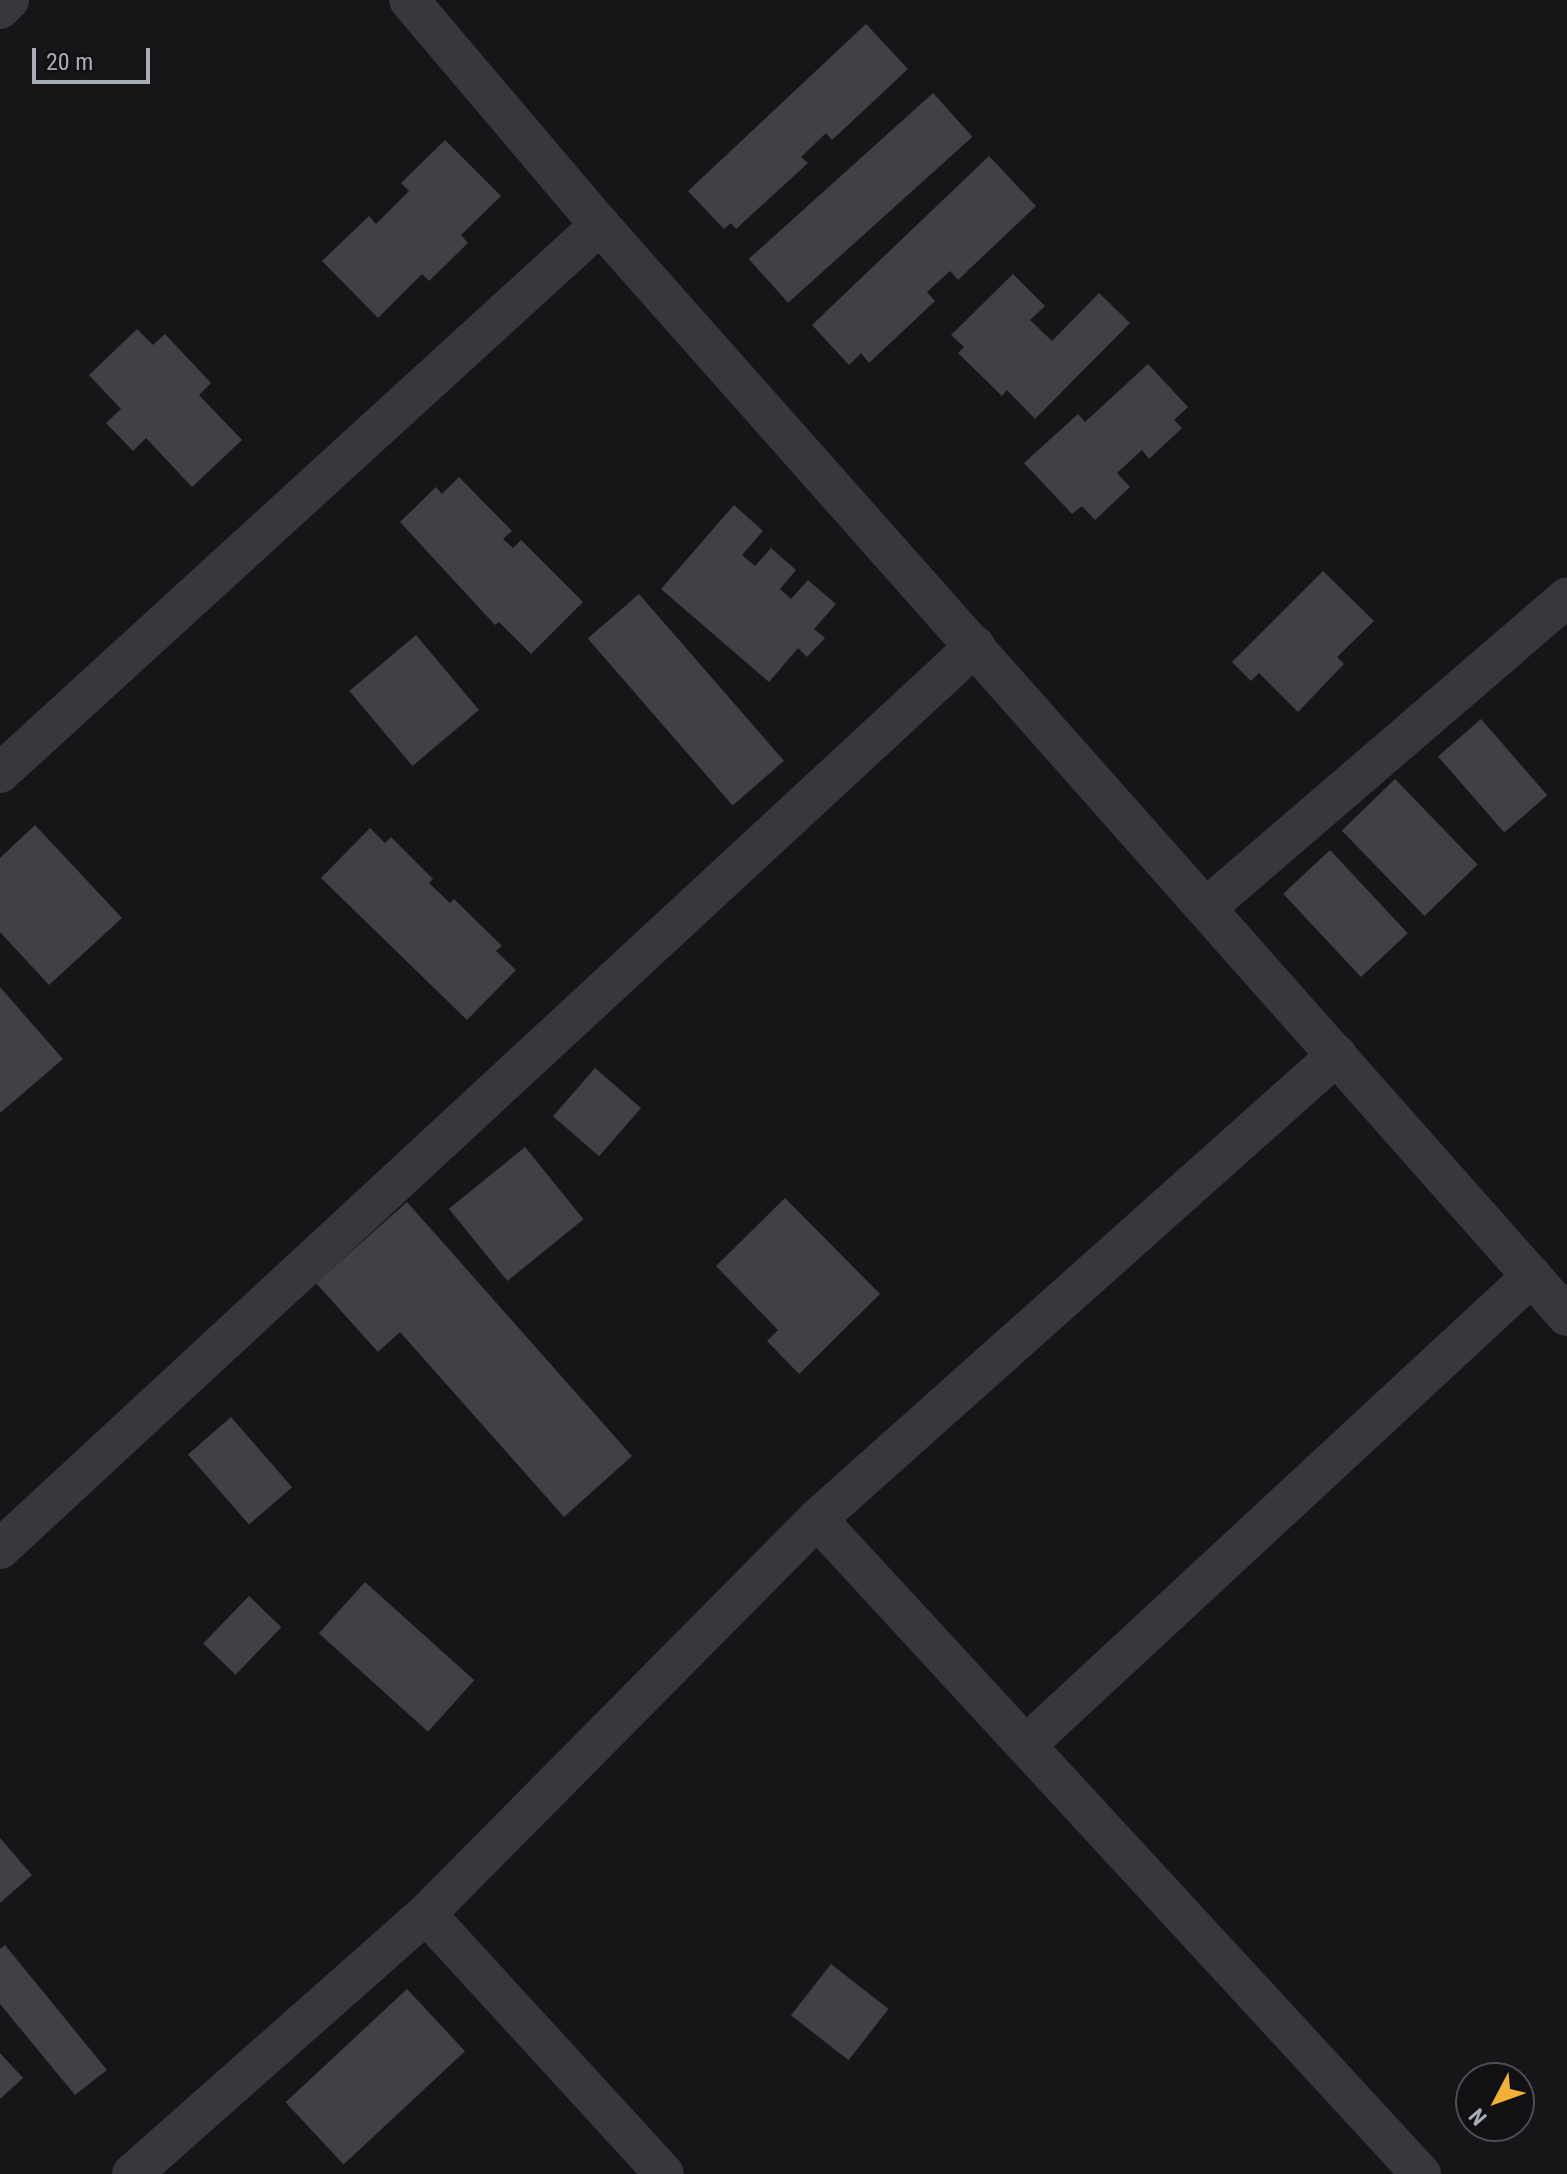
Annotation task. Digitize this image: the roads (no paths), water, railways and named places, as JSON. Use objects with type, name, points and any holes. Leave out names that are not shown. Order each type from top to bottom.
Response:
[{"type":"street","points":[[0,9],[9,0]]},
{"type":"street","points":[[409,0],[600,225],[1567,1316]]},
{"type":"street","points":[[0,773],[600,225]]},
{"type":"street","points":[[1206,908],[1567,598]]},
{"type":"street","points":[[7,1528],[975,646]]},
{"type":"street","points":[[132,2174],[426,1914],[817,1519],[1337,1055]]},
{"type":"street","points":[[1026,1745],[1532,1276]]},
{"type":"street","points":[[817,1519],[1421,2174]]},
{"type":"street","points":[[426,1914],[664,2174]]}]
